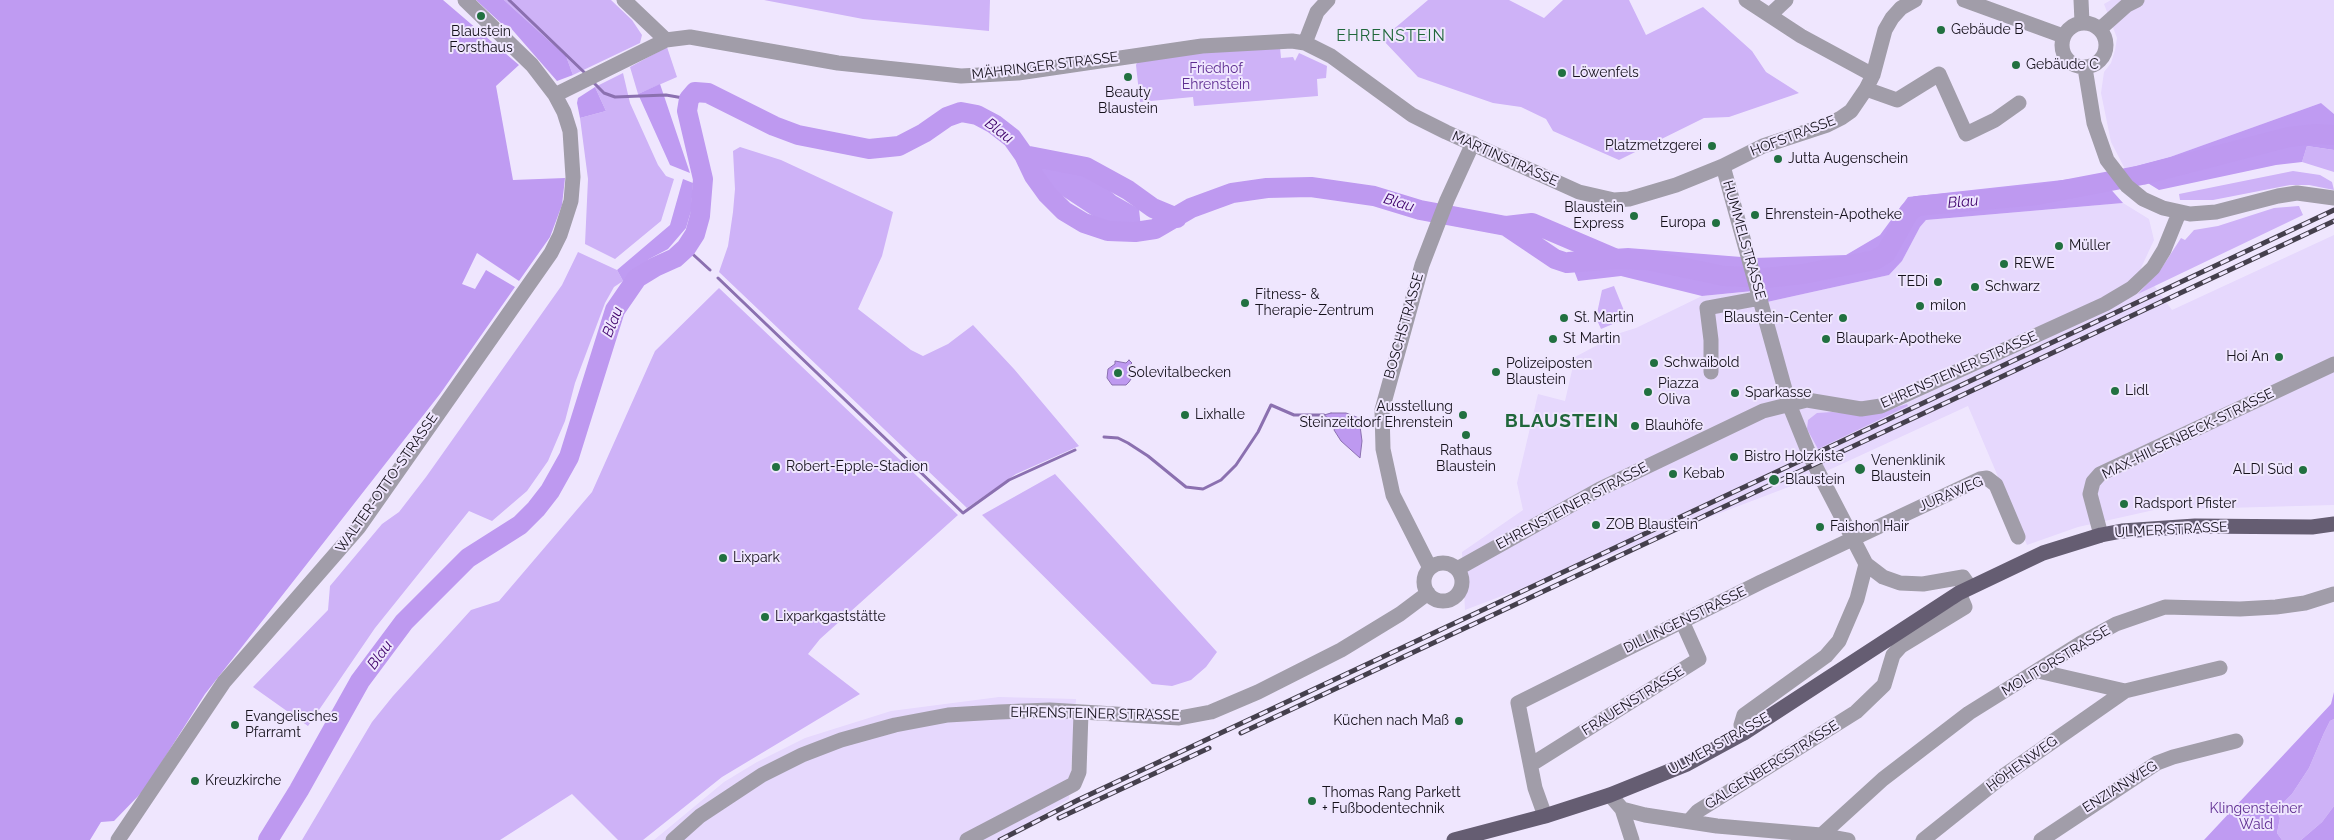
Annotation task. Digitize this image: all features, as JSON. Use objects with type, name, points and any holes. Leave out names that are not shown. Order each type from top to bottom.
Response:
[{"type":"main road","name":"ULMER STRASSE","points":[[1454,840],[1545,816],[1610,795],[1687,764],[1744,733],[1964,590],[2043,553],[2100,530],[2195,526],[2312,526],[2334,524]]},
{"type":"street","name":"WALTER-OTTO-STRASSE","points":[[118,840],[224,682],[359,527],[551,253],[566,218],[573,177],[570,131],[564,112],[555,95],[532,65],[464,0]]},
{"type":"street","points":[[624,0],[666,40]]},
{"type":"street","points":[[1305,43],[1317,12],[1328,0]]},
{"type":"street","points":[[1746,0],[1802,36],[1873,75]]},
{"type":"street","points":[[1770,15],[1786,0]]},
{"type":"street","name":"HOFSTRASSE","points":[[1723,166],[1763,146],[1827,125],[1851,111],[1873,75],[1885,30],[1901,8],[1914,0]]},
{"type":"street","points":[[1964,0],[2063,36]]},
{"type":"street","points":[[2081,0],[2082,22]]},
{"type":"street","points":[[2100,29],[2126,5],[2137,0]]},
{"type":"street","points":[[2082,22],[2089,23],[2100,29],[2104,35],[2106,50],[2098,62],[2085,68],[2077,67],[2065,58],[2062,44],[2063,36],[2068,29],[2082,22]]},
{"type":"street","name":"MÄHRINGER STRASSE","points":[[555,95],[666,40],[690,37],[838,63],[961,76],[1018,72],[1202,46],[1264,41],[1305,43]]},
{"type":"street","name":"MARTINSTRASSE","points":[[1305,43],[1332,56],[1357,72],[1412,115],[1579,192],[1614,200],[1644,196],[1723,166]]},
{"type":"street","points":[[2085,68],[2094,123],[2107,160],[2127,186],[2149,202],[2179,213],[2216,212],[2278,196],[2310,194],[2334,198]]},
{"type":"street","points":[[1866,89],[1897,100],[1939,74],[1966,134],[1995,120],[2018,103]]},
{"type":"street","name":"BOSCHSTRASSE","points":[[1430,568],[1393,495],[1383,449],[1382,410],[1415,288],[1433,235],[1473,144]]},
{"type":"street","name":"HUMMELSTRASSE","points":[[1723,166],[1789,404],[1803,442],[1866,564],[1883,577],[1900,583],[1923,584],[1963,577],[1964,590]]},
{"type":"street","name":"EHRENSTEINER STRASSE","points":[[1457,569],[1616,481],[1764,411],[1811,400],[1861,409],[1881,406],[2097,308],[2132,288],[2148,275],[2164,250],[2179,213]]},
{"type":"street","points":[[1710,372],[1711,340],[1707,308],[1759,293]]},
{"type":"street","name":"MAX-HILSENBECK-STRASSE","points":[[2100,530],[2090,494],[2092,482],[2100,474],[2334,364]]},
{"type":"street","name":"JURAWEG","points":[[1853,538],[1942,496],[1987,478],[1996,485],[2018,536]]},
{"type":"street","name":"DILLINGENSTRASSE","points":[[1532,764],[1518,703],[1853,538]]},
{"type":"street","points":[[1446,563],[1457,569],[1462,580],[1459,592],[1455,596],[1450,599],[1438,600],[1428,593],[1424,582],[1430,568],[1446,563]]},
{"type":"street","points":[[1744,733],[1741,725],[1744,715],[1826,656],[1839,641],[1857,600],[1866,564]]},
{"type":"street","name":"GALGENBERGSTRASSE","points":[[1690,820],[1698,810],[1856,712],[1884,685],[1892,655],[1901,646],[1965,607],[1964,590]]},
{"type":"street","name":"EHRENSTEINER STRASSE","points":[[673,840],[700,816],[762,775],[802,755],[841,740],[895,725],[948,715],[1050,710],[1081,714],[1179,718],[1211,712],[1258,692],[1341,650],[1400,614],[1428,593]]},
{"type":"street","name":"MOLITORSTRASSE","points":[[1819,838],[1882,779],[1969,713],[2081,643],[2116,624],[2142,613],[2165,607],[2240,609],[2276,607],[2305,603],[2334,594]]},
{"type":"street","name":"FRAUENSTRASSE","points":[[1532,764],[1699,658],[1682,622]]},
{"type":"street","name":"HÖHENWEG","points":[[1923,840],[2002,777],[2125,691],[2220,668]]},
{"type":"street","name":"HÖHENWEG","points":[[2038,671],[2125,691]]},
{"type":"street","points":[[967,840],[1074,784],[1079,772],[1081,714]]},
{"type":"street","name":"ENZIANWEG","points":[[2041,840],[2157,763],[2236,741]]},
{"type":"street","points":[[1532,764],[1535,788],[1545,816]]},
{"type":"street","points":[[1610,795],[1622,809],[1632,840]]},
{"type":"street","name":"GALGENBERGSTRASSE","points":[[1622,809],[1645,815],[1690,820],[1717,826],[1848,840]]},
{"type":"shaded area","points":[[2111,0],[2334,0],[2334,114],[2321,103],[2170,157],[2125,169],[2111,142],[2101,93],[2104,72],[2111,63],[2117,38],[2104,4]]},
{"type":"shaded area","points":[[2123,203],[2149,219],[2154,240],[2141,268],[2172,310],[2334,235],[2334,505],[2154,510],[2078,527],[2027,545],[1968,406],[1807,480],[1465,610],[1462,552],[1523,510],[1517,483],[1538,394],[1565,401],[1575,357],[1620,333],[1636,328],[1702,296],[1764,290],[1767,302],[1889,275],[1902,261],[1920,227],[1926,220]]},
{"type":"shaded area","name":"Solevitalbecken","points":[[1129,360],[1132,363],[1127,368],[1131,379],[1129,382],[1126,385],[1112,385],[1107,378],[1108,369],[1115,364],[1115,361],[1126,363]]},
{"type":"shaded area","points":[[1346,413],[1359,418],[1362,441],[1360,458],[1341,441],[1334,430],[1336,424],[1324,415]]},
{"type":"shaded area","points":[[999,697],[1076,699],[1069,799],[1000,840],[654,840],[724,782],[757,762],[805,738],[891,711]]},
{"type":"green space","points":[[0,0],[443,0],[519,65],[496,86],[513,180],[565,178],[562,205],[550,237],[519,281],[477,253],[462,284],[475,289],[486,270],[515,287],[440,394],[205,694],[144,790],[114,821],[101,822],[90,840],[0,840]]},
{"type":"green space","points":[[476,0],[504,0],[566,56],[573,75],[557,81],[509,26],[502,24]]},
{"type":"green space","points":[[504,0],[611,0],[632,20],[642,35],[640,43],[573,75],[566,56]]},
{"type":"green space","points":[[764,0],[990,0],[989,31],[863,19]]},
{"type":"green space","points":[[1428,0],[1509,0],[1544,18],[1563,0],[1629,0],[1646,35],[1703,7],[1752,51],[1766,72],[1799,93],[1729,117],[1704,118],[1619,160],[1553,131],[1546,119],[1521,107],[1493,103],[1418,77],[1382,39]]},
{"type":"green space","points":[[667,47],[677,77],[638,94],[630,67]]},
{"type":"green space","name":"Friedhof Ehrenstein","points":[[1280,47],[1281,58],[1293,57],[1295,61],[1299,53],[1327,66],[1326,78],[1317,79],[1318,96],[1194,106],[1193,97],[1140,102],[1136,65],[1138,60],[1216,50]]},
{"type":"green space","points":[[623,73],[630,103],[658,165],[666,176],[674,179],[661,221],[615,259],[585,244],[588,179],[580,118],[606,111],[595,87]]},
{"type":"green space","points":[[660,84],[690,173],[670,165],[638,94]]},
{"type":"green space","points":[[595,87],[606,111],[580,118],[578,98]]},
{"type":"green space","points":[[2321,103],[2334,114],[2334,150],[2307,146],[2302,162],[2276,165],[2159,190],[2125,169],[2170,157]]},
{"type":"green space","points":[[2307,146],[2334,150],[2334,172],[2302,162]]},
{"type":"green space","points":[[740,147],[781,160],[893,212],[882,256],[858,309],[911,350],[923,356],[948,344],[973,325],[1014,369],[1079,446],[1016,474],[967,508],[719,272],[728,246],[733,212],[735,189],[733,151]]},
{"type":"green space","points":[[1036,163],[1068,168],[1101,183],[1116,196],[1139,209],[1141,228],[1105,224],[1052,189]]},
{"type":"green space","points":[[2293,171],[2320,175],[2332,182],[2334,190],[2309,185],[2290,185],[2213,200],[2180,200],[2179,194]]},
{"type":"green space","points":[[2099,176],[2123,203],[1926,220],[1920,227],[1902,261],[1889,275],[1767,302],[1763,290],[1702,296],[1621,276],[1578,281],[1567,252],[1628,248],[1754,258],[1846,255],[1880,235],[1908,197]]},
{"type":"green space","points":[[683,179],[693,183],[691,211],[686,228],[668,249],[649,259],[623,281],[617,270],[670,225]]},
{"type":"green space","points":[[2299,206],[2303,215],[2138,294],[2161,269],[2181,238],[2185,240],[2194,230],[2218,226],[2274,208]]},
{"type":"green space","points":[[578,252],[617,270],[623,281],[614,287],[605,303],[575,383],[565,421],[548,461],[527,491],[492,521],[469,511],[375,628],[308,726],[253,687],[328,610],[330,586],[382,524],[399,512],[426,477],[562,285]]},
{"type":"green space","points":[[1614,286],[1627,318],[1601,329],[1596,318],[1602,290]]},
{"type":"green space","name":"Lixpark","points":[[719,288],[958,515],[820,639],[808,654],[860,694],[722,777],[643,840],[618,840],[572,794],[500,840],[302,840],[372,722],[393,696],[471,610],[499,601],[592,492],[655,351]]},
{"type":"green space","points":[[1907,404],[1908,406],[1818,449],[1807,429],[1808,420],[1817,413],[1832,412],[1863,415]]},
{"type":"green space","points":[[1055,474],[1217,652],[1206,667],[1191,680],[1172,686],[1152,684],[982,515]]},
{"type":"green space","name":"Klingensteiner Wald","points":[[2334,692],[2334,719],[2330,721],[2309,768],[2292,794],[2276,810],[2280,818],[2277,833],[2282,840],[2204,840],[2331,704]]},
{"type":"green space","points":[[2334,719],[2334,806],[2322,822],[2301,840],[2282,840],[2277,833],[2280,818],[2276,810],[2292,794],[2309,768],[2330,721]]},
{"type":"green space","name":"Klingensteiner Wald","points":[[2334,806],[2334,840],[2301,840],[2322,822]]},
{"type":"waterway","points":[[509,0],[586,74]]},
{"type":"waterway","points":[[592,81],[604,93],[615,97],[666,95],[689,99]]},
{"type":"waterway","name":"Blau","points":[[268,840],[299,790],[360,681],[404,622],[468,558],[520,525],[550,491],[569,457],[615,310],[637,278],[675,258],[686,248],[695,234],[700,216],[703,179],[687,111],[689,99],[695,92],[708,93],[774,126],[798,135],[869,149],[899,146],[924,133],[947,117],[961,112],[977,115],[994,124],[1012,138],[1024,155],[1034,176],[1047,194],[1064,211],[1084,223],[1108,231],[1135,232],[1155,229],[1191,208],[1232,193],[1267,188],[1311,187],[1374,196],[1420,210],[1506,226],[1555,259],[1567,263],[1616,259],[1647,260],[1724,276],[1765,278],[1803,274],[1875,260],[1886,253],[1909,212],[1917,206],[2037,195],[2142,175],[2289,137],[2315,134],[2334,135]]},
{"type":"waterway","name":"Blau","points":[[1024,155],[1086,167],[1128,190],[1153,208],[1177,218]]},
{"type":"waterway","name":"Blau","points":[[1506,226],[1532,223],[1614,258]]},
{"type":"waterway","points":[[686,248],[710,270]]},
{"type":"waterway","points":[[718,278],[963,513],[1009,480],[1075,450]]},
{"type":"waterway","points":[[1104,437],[1118,438],[1128,443],[1148,456],[1186,487],[1203,489],[1221,480],[1236,465],[1258,432],[1271,405],[1294,415],[1324,415]]},
{"type":"railway","points":[[1000,840],[1078,800],[2334,210]]},
{"type":"railway","points":[[1241,733],[2334,221]]},
{"type":"railway","points":[[1059,818],[1209,748]]},
{"type":"place","name":"Blaustein Forsthaus","points":[[481,16]]},
{"type":"place","name":"Gebäude B","points":[[1941,30]]},
{"type":"place","name":"Gebäude C","points":[[2016,65]]},
{"type":"place","name":"Löwenfels","points":[[1562,73]]},
{"type":"place","name":"Beauty Blaustein","points":[[1128,77]]},
{"type":"place","name":"Platzmetzgerei","points":[[1712,146]]},
{"type":"place","name":"Jutta Augenschein","points":[[1778,159]]},
{"type":"place","name":"Ehrenstein-Apotheke","points":[[1755,215]]},
{"type":"place","name":"Blaustein Express","points":[[1634,216]]},
{"type":"place","name":"Europa","points":[[1716,223]]},
{"type":"place","name":"Müller","points":[[2059,246]]},
{"type":"place","name":"REWE","points":[[2004,264]]},
{"type":"place","name":"TEDi","points":[[1938,282]]},
{"type":"place","name":"Schwarz","points":[[1975,287]]},
{"type":"place","name":"Fitness- & Therapie-Zentrum","points":[[1245,303]]},
{"type":"place","name":"milon","points":[[1920,306]]},
{"type":"place","name":"St. Martin","points":[[1564,318]]},
{"type":"place","name":"Blaustein-Center","points":[[1843,318]]},
{"type":"place","name":"St Martin","points":[[1553,339]]},
{"type":"place","name":"Blaupark-Apotheke","points":[[1826,339]]},
{"type":"place","name":"Hoi An","points":[[2279,357]]},
{"type":"place","name":"Schwaibold","points":[[1654,363]]},
{"type":"place","name":"Polizeiposten Blaustein","points":[[1496,372]]},
{"type":"place","name":"Solevitalbecken","points":[[1118,373]]},
{"type":"place","name":"Lidl","points":[[2115,391]]},
{"type":"place","name":"Piazza Oliva","points":[[1648,392]]},
{"type":"place","name":"Sparkasse","points":[[1735,393]]},
{"type":"place","name":"Lixhalle","points":[[1185,415]]},
{"type":"place","name":"Ausstellung Steinzeitdorf Ehrenstein","points":[[1463,415]]},
{"type":"place","name":"Blauhöfe","points":[[1635,426]]},
{"type":"place","name":"Rathaus Blaustein","points":[[1466,435]]},
{"type":"place","name":"Bistro Holzkiste","points":[[1734,457]]},
{"type":"place","name":"Robert-Epple-Stadion","points":[[776,467]]},
{"type":"place","name":"Venenklinik Blaustein","points":[[1860,469]]},
{"type":"place","name":"ALDI Süd","points":[[2303,470]]},
{"type":"place","name":"Kebab","points":[[1673,474]]},
{"type":"place","name":"Blaustein","points":[[1774,480]]},
{"type":"place","name":"Radsport Pfister","points":[[2124,504]]},
{"type":"place","name":"ZOB Blaustein","points":[[1596,525]]},
{"type":"place","name":"Faishon Hair","points":[[1820,527]]},
{"type":"place","name":"Lixpark","points":[[723,558]]},
{"type":"place","name":"Lixparkgaststätte","points":[[765,617]]},
{"type":"place","name":"Küchen nach Maß","points":[[1459,721]]},
{"type":"place","name":"Evangelisches Pfarramt","points":[[235,725]]},
{"type":"place","name":"Kreuzkirche","points":[[195,781]]},
{"type":"place","name":"Thomas Rang Parkett + Fußbodentechnik","points":[[1312,801]]},
{"type":"district","name":"EHRENSTEIN","points":[[1391,36]]},
{"type":"district","name":"BLAUSTEIN","points":[[1562,421]]}]
